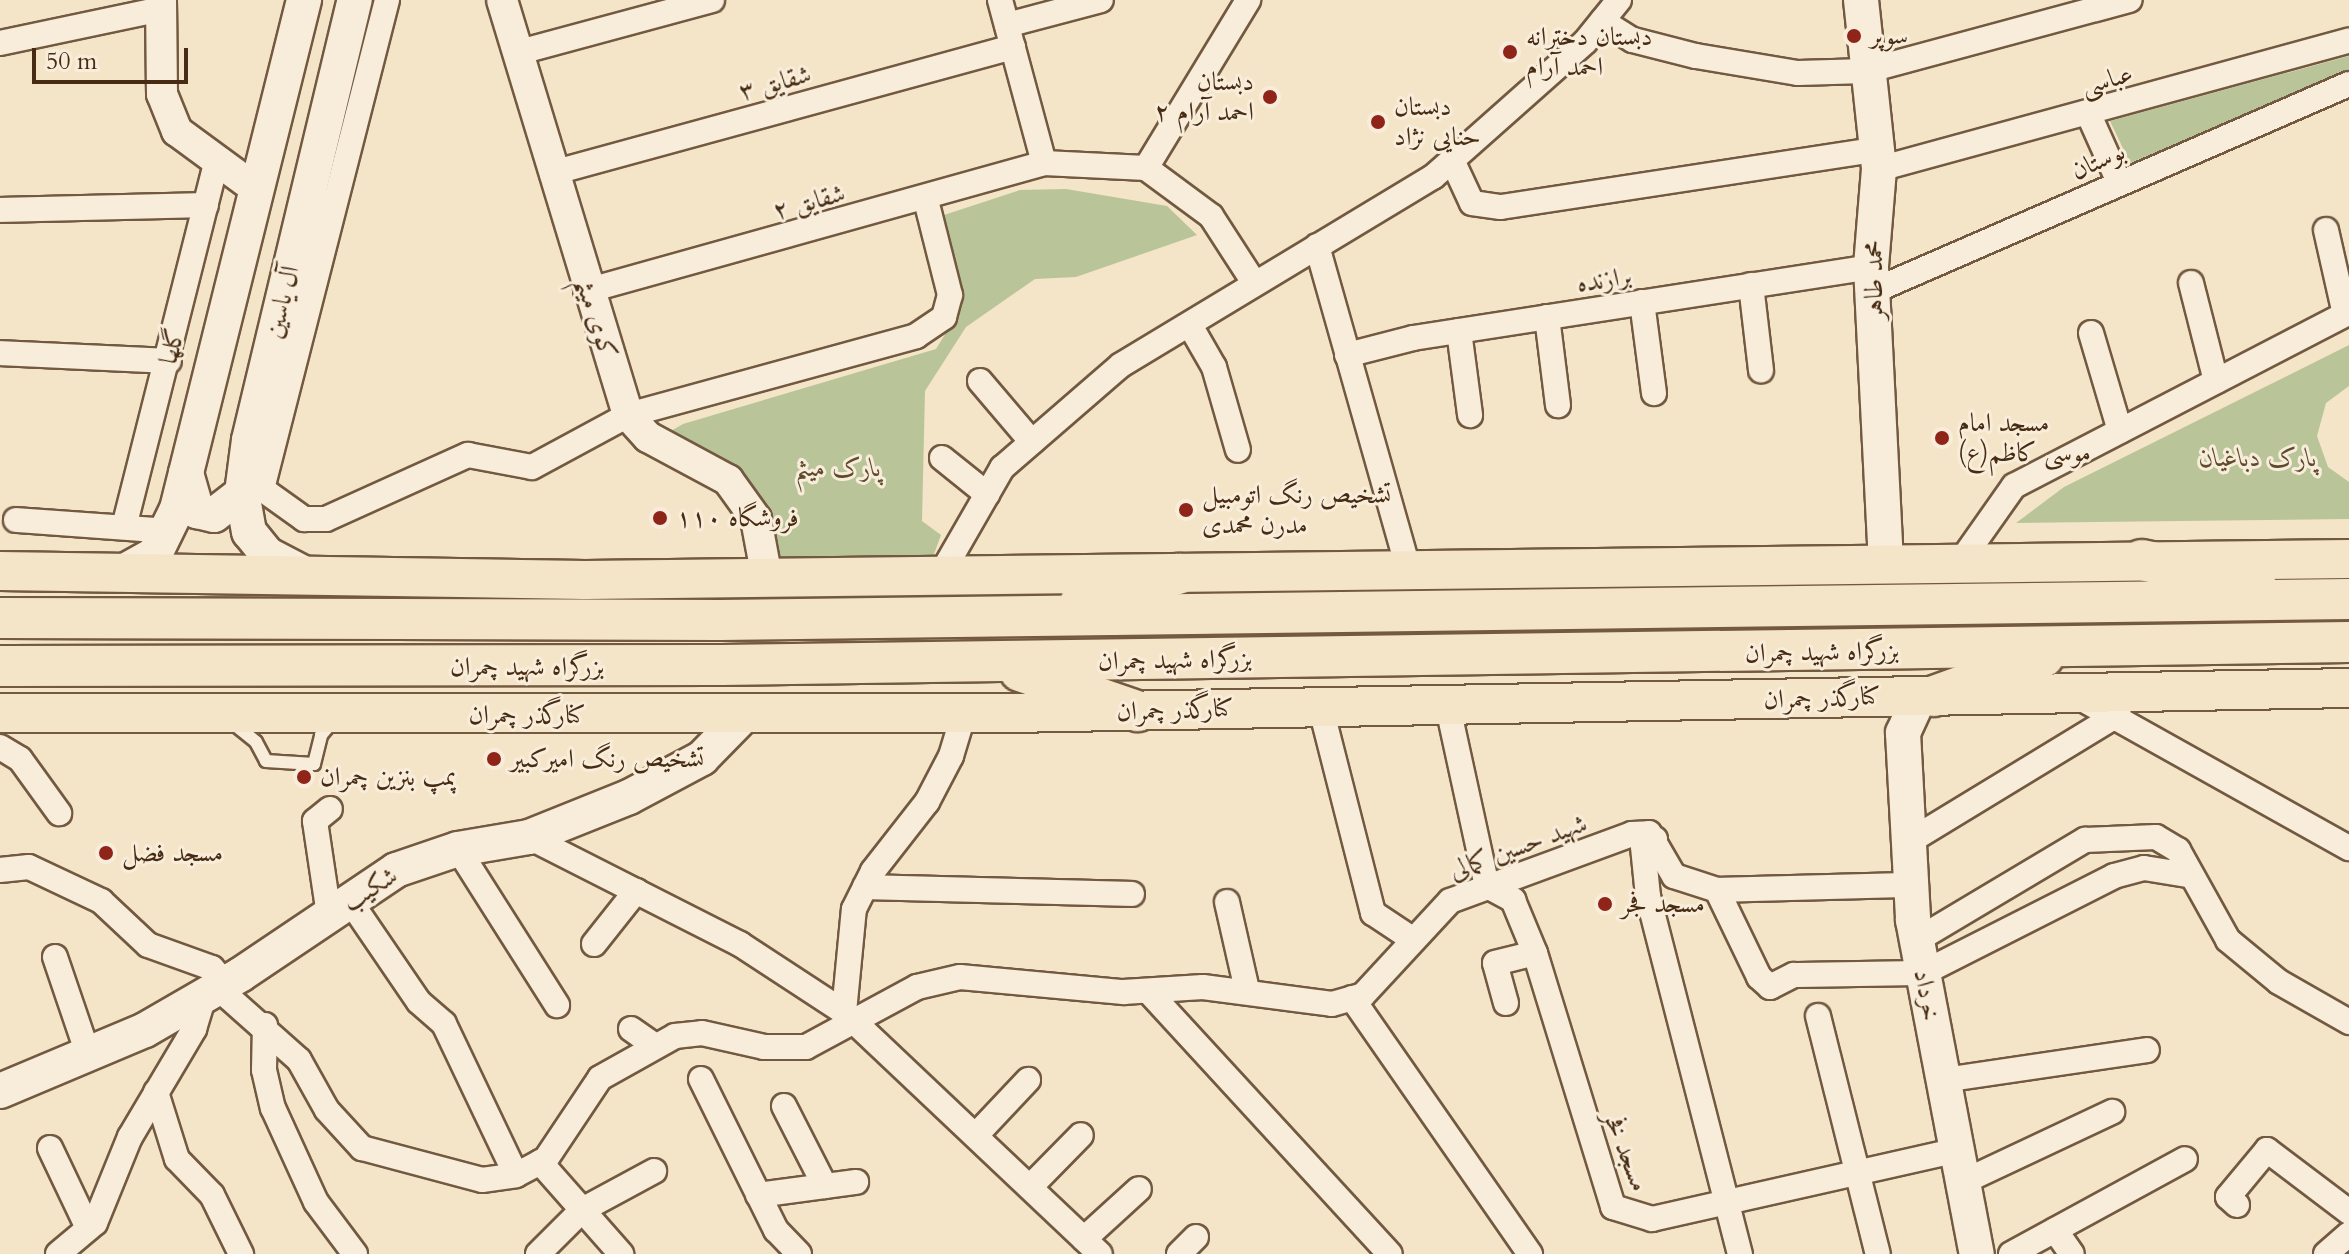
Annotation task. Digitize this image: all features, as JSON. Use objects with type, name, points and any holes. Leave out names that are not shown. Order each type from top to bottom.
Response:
[{"type":"highway","points":[[2142,560],[2337,599]]},
{"type":"highway","points":[[1028,616],[1178,574]]},
{"type":"highway","name":"بزرگراه شهید چمران","points":[[0,618],[1028,616],[2337,599]]},
{"type":"highway","name":"بزرگراه شهید چمران","points":[[0,666],[993,662],[2349,642]]},
{"type":"highway","points":[[1927,696],[2071,645]]},
{"type":"highway","points":[[993,662],[1137,711]]},
{"type":"main road","name":"آل یاسین","points":[[121,573],[142,567],[168,531],[186,472],[304,0]]},
{"type":"main road","name":"آل یاسین","points":[[309,576],[267,554],[249,532],[252,491],[249,440],[355,0]]},
{"type":"main road","name":"محمد طاهر","points":[[1861,0],[1866,71],[1879,159],[1871,280],[1886,562]]},
{"type":"main road","points":[[186,472],[197,511],[214,515],[252,491]]},
{"type":"main road","points":[[0,571],[767,578],[1409,572],[1961,561],[2349,559]]},
{"type":"main road","name":"کنارگذر چمران","points":[[0,713],[964,713],[2070,692],[2121,704],[2349,688]]},
{"type":"main road","points":[[1862,698],[1903,733],[1927,696]]},
{"type":"main road","name":"شکیب","points":[[2,1084],[88,1054],[216,989],[396,870],[458,849],[529,837],[577,822],[702,758],[745,714]]},
{"type":"main road","name":"خرداد","points":[[1903,733],[1912,885],[1920,957],[1977,1254]]},
{"type":"street","points":[[387,0],[252,491],[304,519],[326,519],[468,455],[532,467],[557,459],[628,415],[916,336],[944,317],[950,295],[926,200]]},
{"type":"street","name":"کوی میثم","points":[[502,0],[586,291],[628,415],[648,437],[728,480],[756,519],[767,578]]},
{"type":"street","points":[[516,53],[712,0]]},
{"type":"street","points":[[1000,0],[1044,163],[1146,168],[1211,216],[1253,281]]},
{"type":"street","name":"شقایق ۳","points":[[552,173],[1010,36],[1101,0]]},
{"type":"street","points":[[1146,168],[1248,0]]},
{"type":"street","points":[[940,576],[1002,468],[1121,365],[1191,327],[1253,281],[1317,246],[1452,160],[1602,21],[1619,0]]},
{"type":"street","points":[[1602,21],[1633,40],[1696,56],[1798,73],[1866,71],[2130,0]]},
{"type":"street","points":[[0,43],[161,5],[162,94],[177,131],[216,164],[256,189]]},
{"type":"street","name":"عباسی","points":[[1452,160],[1472,203],[1501,207],[1879,159],[2089,115],[2349,40]]},
{"type":"street","name":"بوستان","points":[[1871,280],[2119,182],[2349,84]]},
{"type":"street","points":[[2089,115],[2119,182]]},
{"type":"street","name":"شقایق ۲","points":[[586,291],[926,200],[1044,163]]},
{"type":"street","name":"گلها","points":[[124,527],[169,361],[216,164]]},
{"type":"street","points":[[0,210],[206,205]]},
{"type":"street","points":[[1961,561],[2014,486],[2347,313],[2326,230]]},
{"type":"street","points":[[1317,246],[1409,572]]},
{"type":"street","name":"برازنده","points":[[1347,355],[1459,331],[1751,285],[1871,280]]},
{"type":"street","points":[[2191,283],[2216,381]]},
{"type":"street","points":[[1751,285],[1761,370]]},
{"type":"street","points":[[1642,302],[1654,393]]},
{"type":"street","points":[[1547,317],[1558,405]]},
{"type":"street","points":[[1191,327],[1214,367],[1238,450]]},
{"type":"street","points":[[1459,331],[1470,415]]},
{"type":"street","points":[[2091,333],[2120,431]]},
{"type":"street","points":[[0,353],[169,361]]},
{"type":"street","points":[[980,381],[1032,442]]},
{"type":"street","points":[[942,458],[987,494]]},
{"type":"street","points":[[16,520],[168,531]]},
{"type":"street","points":[[1447,703],[1487,886]]},
{"type":"street","points":[[1910,841],[2121,704],[2349,848]]},
{"type":"street","points":[[1320,705],[1373,913],[1412,939]]},
{"type":"street","points":[[848,1016],[854,909],[865,887],[927,802],[964,713]]},
{"type":"street","points":[[0,747],[20,759],[59,813]]},
{"type":"street","points":[[330,809],[315,821],[340,908],[419,1002],[444,1024],[516,1175]]},
{"type":"street","name":"شهید حسین کمالی","points":[[1352,998],[1363,995],[1450,901],[1632,834],[1649,833],[1655,839]]},
{"type":"street","points":[[529,837],[740,944],[848,1016],[978,1133],[1092,1246],[1139,1189]]},
{"type":"street","points":[[1920,957],[2085,840],[2156,837],[2178,850],[2188,875],[2228,940],[2251,961],[2349,1022]]},
{"type":"street","points":[[1740,1254],[1648,896],[1643,847],[1655,839],[1674,876],[1717,890],[1912,885]]},
{"type":"street","points":[[458,849],[557,1005]]},
{"type":"street","points":[[0,870],[29,867],[101,901],[148,945],[212,968],[216,989],[130,1137],[110,1196],[88,1228],[58,1254]]},
{"type":"street","points":[[1717,890],[1770,987],[1794,975],[1920,957],[2114,876],[2144,868],[2188,875]]},
{"type":"street","name":"مسجد فخر","points":[[1487,886],[1513,900],[1535,953],[1613,1207],[1652,1219],[1857,1173],[1960,1166],[2112,1112]]},
{"type":"street","points":[[865,887],[1132,894]]},
{"type":"street","points":[[594,944],[636,891]]},
{"type":"street","points":[[1227,902],[1247,990]]},
{"type":"street","points":[[1506,1003],[1495,963],[1535,953]]},
{"type":"street","points":[[55,957],[88,1054]]},
{"type":"street","points":[[216,989],[265,1025],[299,1060],[327,1110],[362,1148],[482,1180],[516,1175],[543,1161],[600,1078],[654,1045],[702,1033],[764,1047],[806,1047],[848,1016],[917,987],[960,977],[1148,991],[1247,990],[1332,1004],[1352,998],[1530,1254]]},
{"type":"street","points":[[1148,991],[1390,1254]]},
{"type":"street","points":[[1818,1016],[1878,1254]]},
{"type":"street","points":[[265,1025],[264,1070],[273,1108],[316,1202],[355,1254]]},
{"type":"street","points":[[631,1029],[654,1045]]},
{"type":"street","points":[[1944,1080],[2147,1050]]},
{"type":"street","points":[[701,1079],[776,1230],[799,1254]]},
{"type":"street","points":[[978,1133],[1028,1080]]},
{"type":"street","points":[[156,1092],[177,1159],[212,1195],[241,1254]]},
{"type":"street","points":[[784,1106],[825,1186]]},
{"type":"street","points":[[1031,1186],[1081,1135]]},
{"type":"street","points":[[50,1148],[88,1228]]},
{"type":"street","points":[[2237,1205],[2228,1197],[2267,1150],[2349,1212]]},
{"type":"street","points":[[2011,1254],[2185,1159]]},
{"type":"street","points":[[543,1161],[621,1254]]},
{"type":"street","points":[[538,1254],[582,1210],[654,1171]]},
{"type":"street","points":[[758,1195],[856,1182]]},
{"type":"street","points":[[2055,1230],[2072,1254]]},
{"type":"street","points":[[2326,1254],[2349,1234]]},
{"type":"green space","points":[[2349,56],[2349,73],[2130,163],[2110,121]]},
{"type":"green space","name":"پارک میثم","points":[[1066,189],[1167,206],[1197,235],[1076,277],[1035,279],[966,327],[925,391],[922,521],[941,535],[930,565],[778,566],[768,516],[664,435],[683,424],[936,349],[960,310],[961,284],[941,216],[1020,190]]},
{"type":"green space","name":"پارک دباغیان","points":[[2349,345],[2349,386],[2326,403],[2317,436],[2328,467],[2349,482],[2349,519],[2016,523],[2064,487]]},
{"type":"place","name":"سوپر","points":[[1854,36]]},
{"type":"place","name":"دبستان دخترانه احمد آرام","points":[[1510,52]]},
{"type":"place","name":"دبستان احمد آرام ۲","points":[[1270,97]]},
{"type":"place","name":"دبستان حنایی نژاد","points":[[1378,122]]},
{"type":"place","name":"مسجد امام موسی کاظم(ع)","points":[[1942,438]]},
{"type":"place","name":"تشخیص رنگ اتومبیل مدرن محمدی","points":[[1186,510]]},
{"type":"place","name":"فروشگاه ۱۱۰","points":[[660,518]]},
{"type":"place","name":"تشخیص رنگ امیرکبیر","points":[[494,759]]},
{"type":"place","name":"پمپ بنزین چمران","points":[[304,777]]},
{"type":"place","name":"مسجد فضل","points":[[106,853]]},
{"type":"place","name":"مسجد فجر","points":[[1605,904]]}]
